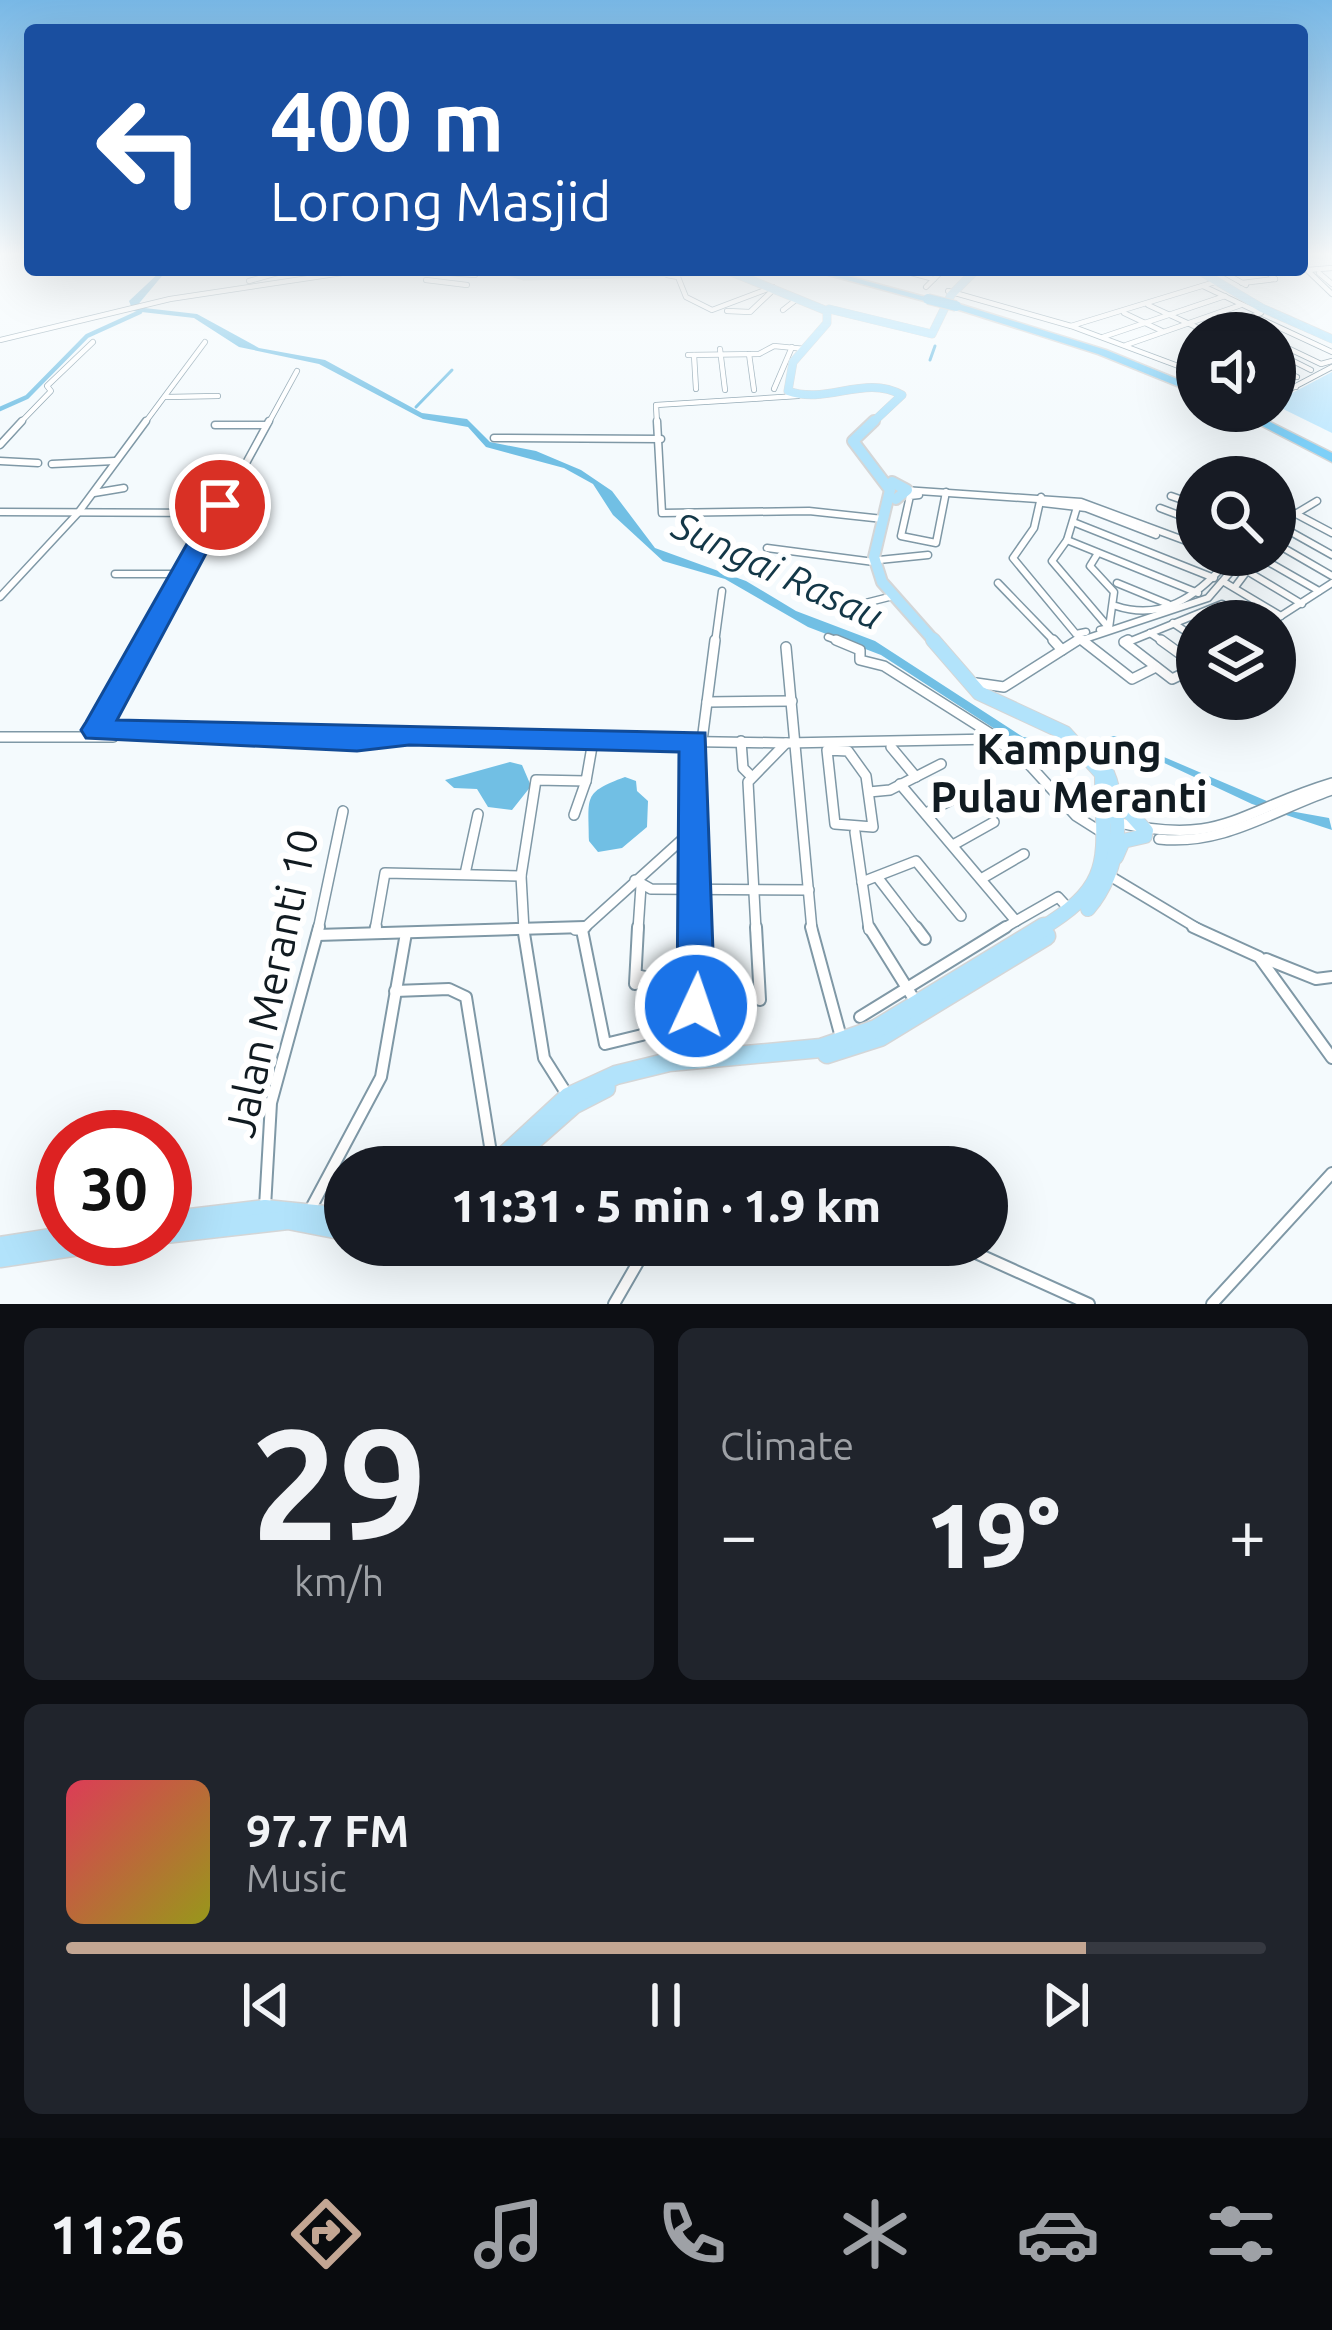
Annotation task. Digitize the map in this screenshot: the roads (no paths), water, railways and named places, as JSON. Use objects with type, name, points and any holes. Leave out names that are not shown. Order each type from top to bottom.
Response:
[{"type":"highway","points":[[1009,317],[1176,382]]},
{"type":"highway","points":[[1284,432],[1332,456]]},
{"type":"main road","points":[[827,317],[798,349],[786,384],[798,396],[877,387],[900,392],[897,403],[853,441],[896,490]]},
{"type":"main road","points":[[829,317],[798,349],[790,381],[798,394],[881,384],[904,391],[903,402],[858,442],[866,458],[896,490]]},
{"type":"main road","points":[[858,317],[930,331],[940,317]]},
{"type":"main road","points":[[1291,317],[1332,338]]},
{"type":"main road","points":[[1296,325],[1332,338]]},
{"type":"main road","points":[[896,490],[876,560],[892,596],[979,693],[1068,733]]},
{"type":"main road","points":[[527,1146],[573,1105],[619,1082],[670,1070],[822,1055],[880,1037],[1090,907],[1123,842],[1146,833],[1126,816],[1092,755],[1068,733],[975,682],[898,595],[876,560],[896,490]]},
{"type":"main road","points":[[1092,755],[1102,774],[1111,873]]},
{"type":"main road","points":[[515,1146],[568,1097],[644,1066],[843,1042],[918,1006],[1071,911],[1099,880],[1116,794]]},
{"type":"main road","points":[[192,1219],[324,1212]]},
{"type":"main road","points":[[192,1228],[253,1214],[324,1227]]},
{"type":"main road","points":[[0,1246],[36,1240]]},
{"type":"main road","points":[[0,1258],[36,1252]]},
{"type":"street","points":[[0,340],[90,317]]},
{"type":"street","points":[[1035,317],[1176,365]]},
{"type":"street","points":[[1074,327],[1105,317]]},
{"type":"street","points":[[1074,327],[1110,317]]},
{"type":"street","points":[[1132,317],[1163,331]]},
{"type":"street","points":[[1103,337],[1160,317]]},
{"type":"street","points":[[1126,345],[1176,327]]},
{"type":"street","points":[[1296,335],[1332,360]]},
{"type":"street","points":[[0,445],[51,391],[47,386],[93,342]]},
{"type":"street","points":[[0,597],[78,513],[205,342]]},
{"type":"street","points":[[696,389],[691,355],[798,349],[774,389]]},
{"type":"street","points":[[721,352],[725,390]]},
{"type":"street","points":[[1296,352],[1321,364],[1332,360]]},
{"type":"street","points":[[749,354],[752,373]]},
{"type":"street","points":[[1296,386],[1332,360]]},
{"type":"street","points":[[1296,363],[1311,370]]},
{"type":"street","points":[[297,371],[127,681],[96,726],[99,732],[357,739],[450,734],[592,741],[999,741]]},
{"type":"street","points":[[798,396],[656,405],[662,513],[809,512],[884,519]]},
{"type":"street","points":[[164,397],[218,397]]},
{"type":"street","points":[[215,424],[268,424]]},
{"type":"street","points":[[494,438],[661,440]]},
{"type":"street","points":[[0,461],[38,463]]},
{"type":"street","points":[[52,464],[117,461]]},
{"type":"street","points":[[92,493],[124,488]]},
{"type":"street","points":[[896,490],[1088,503],[1176,537]]},
{"type":"street","points":[[945,494],[937,543],[901,536],[910,496],[945,494]]},
{"type":"street","points":[[1171,496],[1176,498]]},
{"type":"street","points":[[1042,500],[1176,538]]},
{"type":"street","points":[[1042,500],[1034,528],[1013,559],[1080,639],[1130,678],[1156,667]]},
{"type":"street","points":[[1296,513],[1317,501]]},
{"type":"street","points":[[1077,507],[1067,540],[1052,562],[1109,628]]},
{"type":"street","points":[[1160,508],[1176,514]]},
{"type":"street","points":[[0,512],[216,513]]},
{"type":"street","points":[[1296,514],[1329,529]]},
{"type":"street","points":[[698,515],[703,549]]},
{"type":"street","points":[[1149,521],[1176,534]]},
{"type":"street","points":[[1073,522],[1219,580],[1253,600]]},
{"type":"street","points":[[1296,533],[1332,555]]},
{"type":"street","points":[[1067,540],[1200,593]]},
{"type":"street","points":[[767,548],[852,559],[928,555]]},
{"type":"street","points":[[1098,553],[1090,566],[1114,592],[1109,628]]},
{"type":"street","points":[[1296,554],[1332,579],[1296,607]]},
{"type":"street","points":[[115,574],[182,574]]},
{"type":"street","points":[[1080,639],[1208,598],[1220,576]]},
{"type":"street","points":[[1116,606],[1138,615],[1167,610],[1223,576]]},
{"type":"street","points":[[1235,587],[1244,576]]},
{"type":"street","points":[[1254,576],[1301,604]]},
{"type":"street","points":[[1295,576],[1319,590]]},
{"type":"street","points":[[998,583],[1062,650]]},
{"type":"street","points":[[1117,583],[1167,610],[1174,623],[1124,644],[1176,679]]},
{"type":"street","points":[[700,1059],[696,1015],[698,741],[722,591]]},
{"type":"street","points":[[838,610],[892,596]]},
{"type":"street","points":[[975,682],[993,689],[1011,685],[1080,639],[1109,628]]},
{"type":"street","points":[[1149,632],[1176,651]]},
{"type":"street","points":[[828,637],[860,650],[860,660],[884,666],[1020,754],[1108,827],[1197,843],[1230,836],[1332,786]]},
{"type":"street","points":[[786,647],[792,701],[790,743],[825,1001],[843,1042]]},
{"type":"street","points":[[1011,685],[1008,697],[1023,709]]},
{"type":"street","points":[[707,701],[792,701]]},
{"type":"street","points":[[0,737],[132,733]]},
{"type":"street","points":[[574,815],[586,781],[592,741]]},
{"type":"street","points":[[741,741],[747,773],[760,1000]]},
{"type":"street","points":[[747,773],[790,743]]},
{"type":"street","points":[[891,747],[916,776]]},
{"type":"street","points":[[842,750],[866,776],[869,791],[875,825],[855,829],[835,824],[825,752],[842,750]]},
{"type":"street","points":[[869,791],[901,784],[941,764]]},
{"type":"street","points":[[568,1097],[544,1058],[524,932],[521,876],[536,780],[586,781]]},
{"type":"street","points":[[901,784],[1016,921]]},
{"type":"street","points":[[926,813],[967,792]]},
{"type":"street","name":"Jalan Meranti 10","points":[[253,1214],[267,1169],[271,1103],[317,934],[343,811]]},
{"type":"street","points":[[465,874],[478,814]]},
{"type":"street","points":[[953,845],[994,822]]},
{"type":"street","points":[[317,934],[581,930],[695,827]]},
{"type":"street","points":[[855,829],[870,936],[918,1006]]},
{"type":"street","points":[[981,879],[1024,854]]},
{"type":"street","points":[[862,882],[916,861],[962,916]]},
{"type":"street","points":[[375,933],[385,873],[521,876]]},
{"type":"street","points":[[1111,873],[1191,926],[1316,979],[1332,977]]},
{"type":"street","points":[[878,878],[925,940]]},
{"type":"street","points":[[638,883],[809,890]]},
{"type":"street","points":[[638,883],[636,980],[658,980],[668,1007]]},
{"type":"street","points":[[860,1016],[1058,897],[1071,911]]},
{"type":"street","points":[[581,930],[605,1044],[633,1042],[652,1032],[668,1007]]},
{"type":"street","points":[[310,1210],[380,1077],[406,933]]},
{"type":"street","points":[[1259,957],[1325,1039],[1332,1058]]},
{"type":"street","points":[[395,992],[449,989],[466,997],[490,1146]]},
{"type":"street","points":[[668,1007],[696,1015]]},
{"type":"street","points":[[1212,1304],[1332,1173]]},
{"type":"street","points":[[614,1304],[636,1266]]},
{"type":"street","points":[[1005,1266],[1089,1304]]},
{"type":"water","points":[[184,317],[202,317],[259,348],[325,360],[422,413],[467,419],[490,442],[536,451],[581,470],[612,491],[655,548],[746,581],[796,611],[875,641],[1023,737],[1062,742],[1115,736],[1290,811],[1329,818],[1332,830],[1252,804],[1130,747],[1092,745],[1058,752],[1024,748],[881,655],[808,627],[725,579],[663,561],[613,515],[593,484],[564,468],[486,447],[468,427],[423,419],[319,364],[239,347],[194,318]]},
{"type":"water","points":[[510,762],[522,765],[531,786],[512,810],[488,807],[477,789],[454,788],[445,780]]},
{"type":"water","points":[[625,777],[636,781],[637,791],[648,801],[647,827],[622,848],[598,852],[589,841],[591,798],[601,787]]},
{"type":"waterway","points":[[0,409],[27,397],[87,336],[129,317]]},
{"type":"waterway","points":[[930,360],[935,346]]},
{"type":"waterway","points":[[416,407],[452,370]]},
{"type":"district","name":"Kampung Pulau Meranti","points":[[1069,772]]},
{"type":"water label","name":"Sungai Rasau","points":[[778,570]]}]
